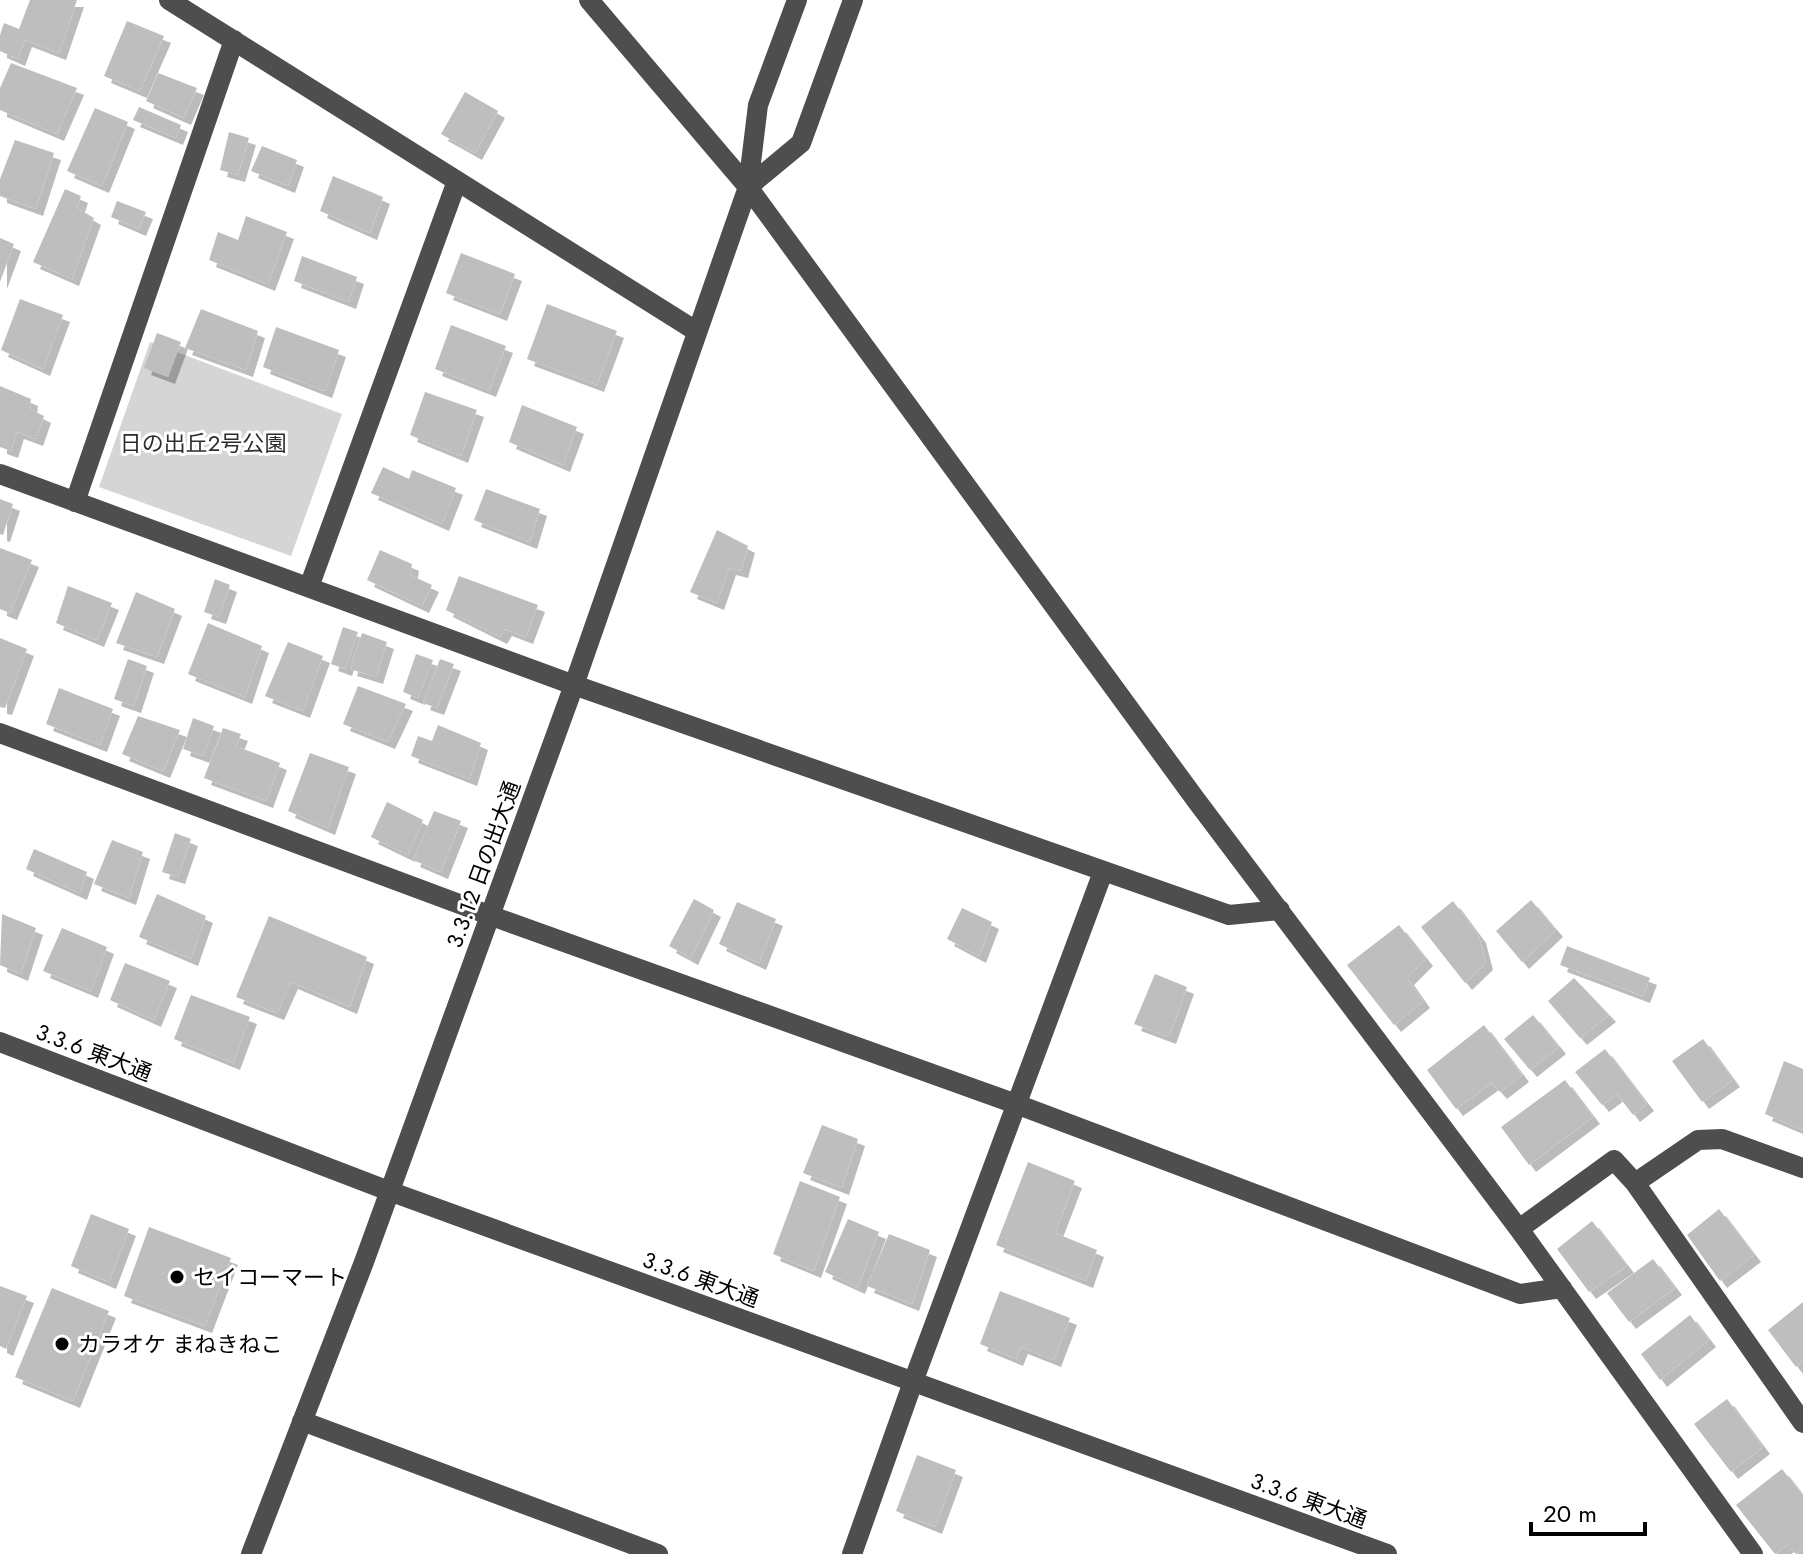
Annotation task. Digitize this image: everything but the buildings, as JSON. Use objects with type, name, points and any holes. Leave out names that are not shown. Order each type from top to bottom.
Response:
[{"type":"street","points":[[169,0],[696,331]]},
{"type":"street","points":[[589,0],[748,187],[1519,1229],[1753,1554]]},
{"type":"street","name":"3.3.12 日の出大通","points":[[251,1554],[389,1191],[574,685],[748,187],[758,105],[797,0]]},
{"type":"street","points":[[748,187],[801,143],[853,0]]},
{"type":"street","points":[[75,502],[234,40]]},
{"type":"street","points":[[309,587],[457,181]]},
{"type":"street","points":[[0,474],[574,685],[1229,915],[1280,910]]},
{"type":"street","points":[[0,733],[489,915],[1016,1104],[1520,1294],[1562,1288]]},
{"type":"street","points":[[852,1554],[1103,872]]},
{"type":"street","name":"3.3.6 東大通","points":[[0,1042],[389,1191],[1387,1554]]},
{"type":"street","points":[[1635,1183],[1698,1140],[1722,1139],[1803,1168]]},
{"type":"street","points":[[1519,1229],[1614,1160],[1635,1183],[1803,1423]]},
{"type":"street","points":[[302,1421],[658,1554]]},
{"type":"green space","name":"日の出丘2号公園","points":[[150,342],[342,414],[291,556],[99,487]]},
{"type":"place","name":"セイコーマート","points":[[177,1277]]},
{"type":"place","name":"カラオケ まねきねこ","points":[[62,1344]]}]
